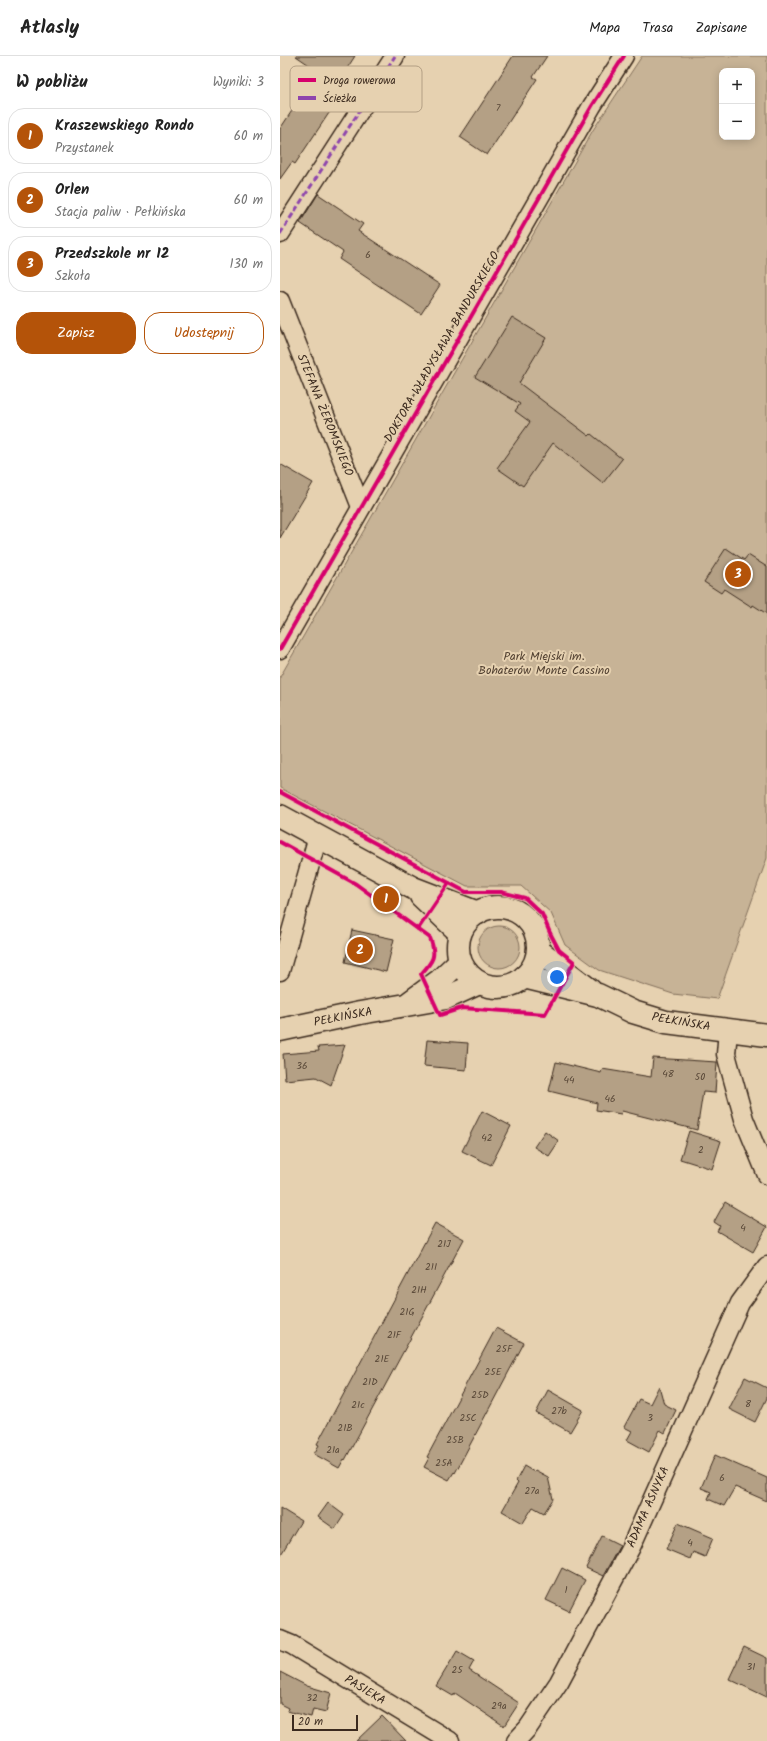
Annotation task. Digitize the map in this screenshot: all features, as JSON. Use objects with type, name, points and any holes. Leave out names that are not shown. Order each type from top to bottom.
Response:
[{"type":"street","points":[[389,66],[396,56]]},
{"type":"street","name":"DOKTORA WŁADYSŁAWA BANDURSKIEGO","points":[[280,649],[592,106],[624,56]]},
{"type":"street","points":[[280,234],[360,112]]},
{"type":"street","name":"STEFANA ŻEROMSKIEGO","points":[[280,301],[361,507]]},
{"type":"street","points":[[280,816],[412,888],[478,913]]},
{"type":"street","points":[[280,971],[318,836]]},
{"type":"street","points":[[412,888],[460,933]]},
{"type":"street","points":[[495,907],[507,908],[518,912],[527,919],[534,928],[538,939],[536,962],[524,978],[512,985],[501,988],[489,987],[478,983],[469,976],[460,961],[458,944],[460,933],[466,923],[478,913],[484,909],[495,907]]},
{"type":"street","name":"PEŁKIŃSKA","points":[[538,950],[598,996]]},
{"type":"street","name":"PEŁKIŃSKA","points":[[406,1005],[440,980],[460,961]]},
{"type":"street","name":"PEŁKIŃSKA","points":[[524,978],[598,996],[633,1012],[666,1022],[767,1035]]},
{"type":"street","name":"PEŁKIŃSKA","points":[[280,1030],[446,998],[478,983]]},
{"type":"street","points":[[728,1030],[726,1054],[744,1119],[767,1175]]},
{"type":"street","name":"ADAMA ASNYKA","points":[[516,1741],[528,1728],[566,1668],[630,1546],[740,1303],[767,1266]]},
{"type":"street","name":"PASIEKA","points":[[280,1640],[292,1645],[450,1741]]},
{"type":"green space","name":"Park Miejski im. Bohaterów Monte Cassino","points":[[642,56],[767,56],[767,858],[717,999],[673,994],[599,970],[565,945],[551,913],[521,886],[467,886],[280,788],[280,677],[593,130]]},
{"type":"green space","points":[[495,926],[503,926],[511,929],[517,935],[520,947],[517,959],[511,965],[503,968],[495,968],[487,965],[481,959],[478,951],[478,943],[481,935],[487,929]]},
{"type":"building","points":[[296,56],[355,56],[349,66],[311,66]]},
{"type":"building","points":[[513,56],[547,56],[533,77],[537,79],[487,155],[460,137]]},
{"type":"building","points":[[291,112],[330,112],[295,164],[292,162],[280,179],[280,129]]},
{"type":"building","points":[[318,194],[363,224],[358,231],[440,285],[421,314],[339,259],[343,252],[300,223]]},
{"type":"building","points":[[512,317],[546,338],[519,383],[589,436],[591,434],[622,459],[603,483],[553,443],[523,486],[497,468],[530,422],[515,411],[520,404],[475,377]]},
{"type":"building","points":[[280,464],[313,483],[280,538]]},
{"type":"building","points":[[726,548],[744,560],[748,555],[767,567],[767,614],[753,605],[752,607],[724,589],[721,593],[704,582]]},
{"type":"building","points":[[352,930],[394,939],[386,972],[345,962]]},
{"type":"building","points":[[427,1040],[468,1043],[466,1070],[424,1066]]},
{"type":"building","points":[[345,1045],[331,1085],[316,1077],[285,1080],[283,1054],[319,1051],[318,1047]]},
{"type":"building","points":[[653,1058],[717,1062],[715,1093],[703,1092],[697,1130],[622,1111],[621,1114],[596,1110],[597,1103],[549,1091],[556,1062],[601,1073],[602,1069],[651,1077]]},
{"type":"building","points":[[482,1111],[511,1126],[491,1165],[462,1151]]},
{"type":"building","points":[[545,1131],[559,1141],[549,1156],[534,1147]]},
{"type":"building","points":[[689,1131],[721,1141],[712,1169],[680,1159]]},
{"type":"building","points":[[725,1202],[767,1227],[753,1252],[717,1231],[720,1226],[714,1222]]},
{"type":"building","points":[[435,1223],[464,1239],[345,1460],[344,1459],[339,1468],[314,1454],[319,1445],[317,1444]]},
{"type":"building","points":[[496,1328],[524,1343],[455,1473],[454,1472],[449,1480],[424,1467],[429,1458],[427,1457]]},
{"type":"building","points":[[745,1377],[767,1388],[767,1398],[755,1422],[729,1409]]},
{"type":"building","points":[[659,1386],[664,1404],[676,1410],[665,1433],[660,1430],[649,1452],[627,1440],[632,1431],[624,1427],[639,1399],[650,1404]]},
{"type":"building","points":[[548,1390],[583,1410],[570,1432],[536,1413]]},
{"type":"building","points":[[715,1455],[767,1478],[767,1501],[735,1487],[724,1506],[708,1499],[711,1492],[701,1488]]},
{"type":"building","points":[[524,1466],[534,1472],[535,1470],[548,1477],[553,1499],[544,1513],[533,1507],[523,1523],[502,1511],[518,1483],[516,1481]]},
{"type":"building","points":[[328,1503],[344,1515],[335,1529],[318,1517]]},
{"type":"building","points":[[280,1508],[301,1521],[280,1556]]},
{"type":"building","points":[[678,1523],[713,1538],[705,1557],[693,1552],[690,1559],[666,1549]]},
{"type":"building","points":[[602,1536],[620,1545],[603,1576],[586,1568]]},
{"type":"building","points":[[562,1568],[585,1580],[569,1611],[546,1600]]},
{"type":"building","points":[[744,1647],[767,1658],[767,1697],[729,1679]]},
{"type":"building","points":[[457,1651],[474,1661],[469,1670],[519,1703],[504,1726],[455,1693],[453,1696],[436,1686]]},
{"type":"building","points":[[280,1672],[307,1686],[331,1693],[326,1712],[313,1709],[311,1717],[287,1711],[288,1708],[280,1704]]},
{"type":"building","points":[[382,1716],[406,1741],[356,1741]]},
{"type":"marked path","points":[[389,66],[395,56]]},
{"type":"marked path","points":[[280,234],[359,112]]},
{"type":"cycle path","points":[[280,649],[592,106],[624,56]]},
{"type":"cycle path","points":[[280,792],[466,892],[501,892],[525,898],[542,914],[559,950],[574,962],[545,1014],[462,1008],[440,1015],[421,974],[433,958],[433,949],[430,938],[356,884],[280,842]]},
{"type":"cycle path","points":[[418,929],[449,883]]},
{"type":"place","name":"Przedszkole nr 12","points":[[738,574]]},
{"type":"place","name":"Kraszewskiego Rondo","points":[[386,899]]},
{"type":"place","name":"Orlen","points":[[360,950]]}]
